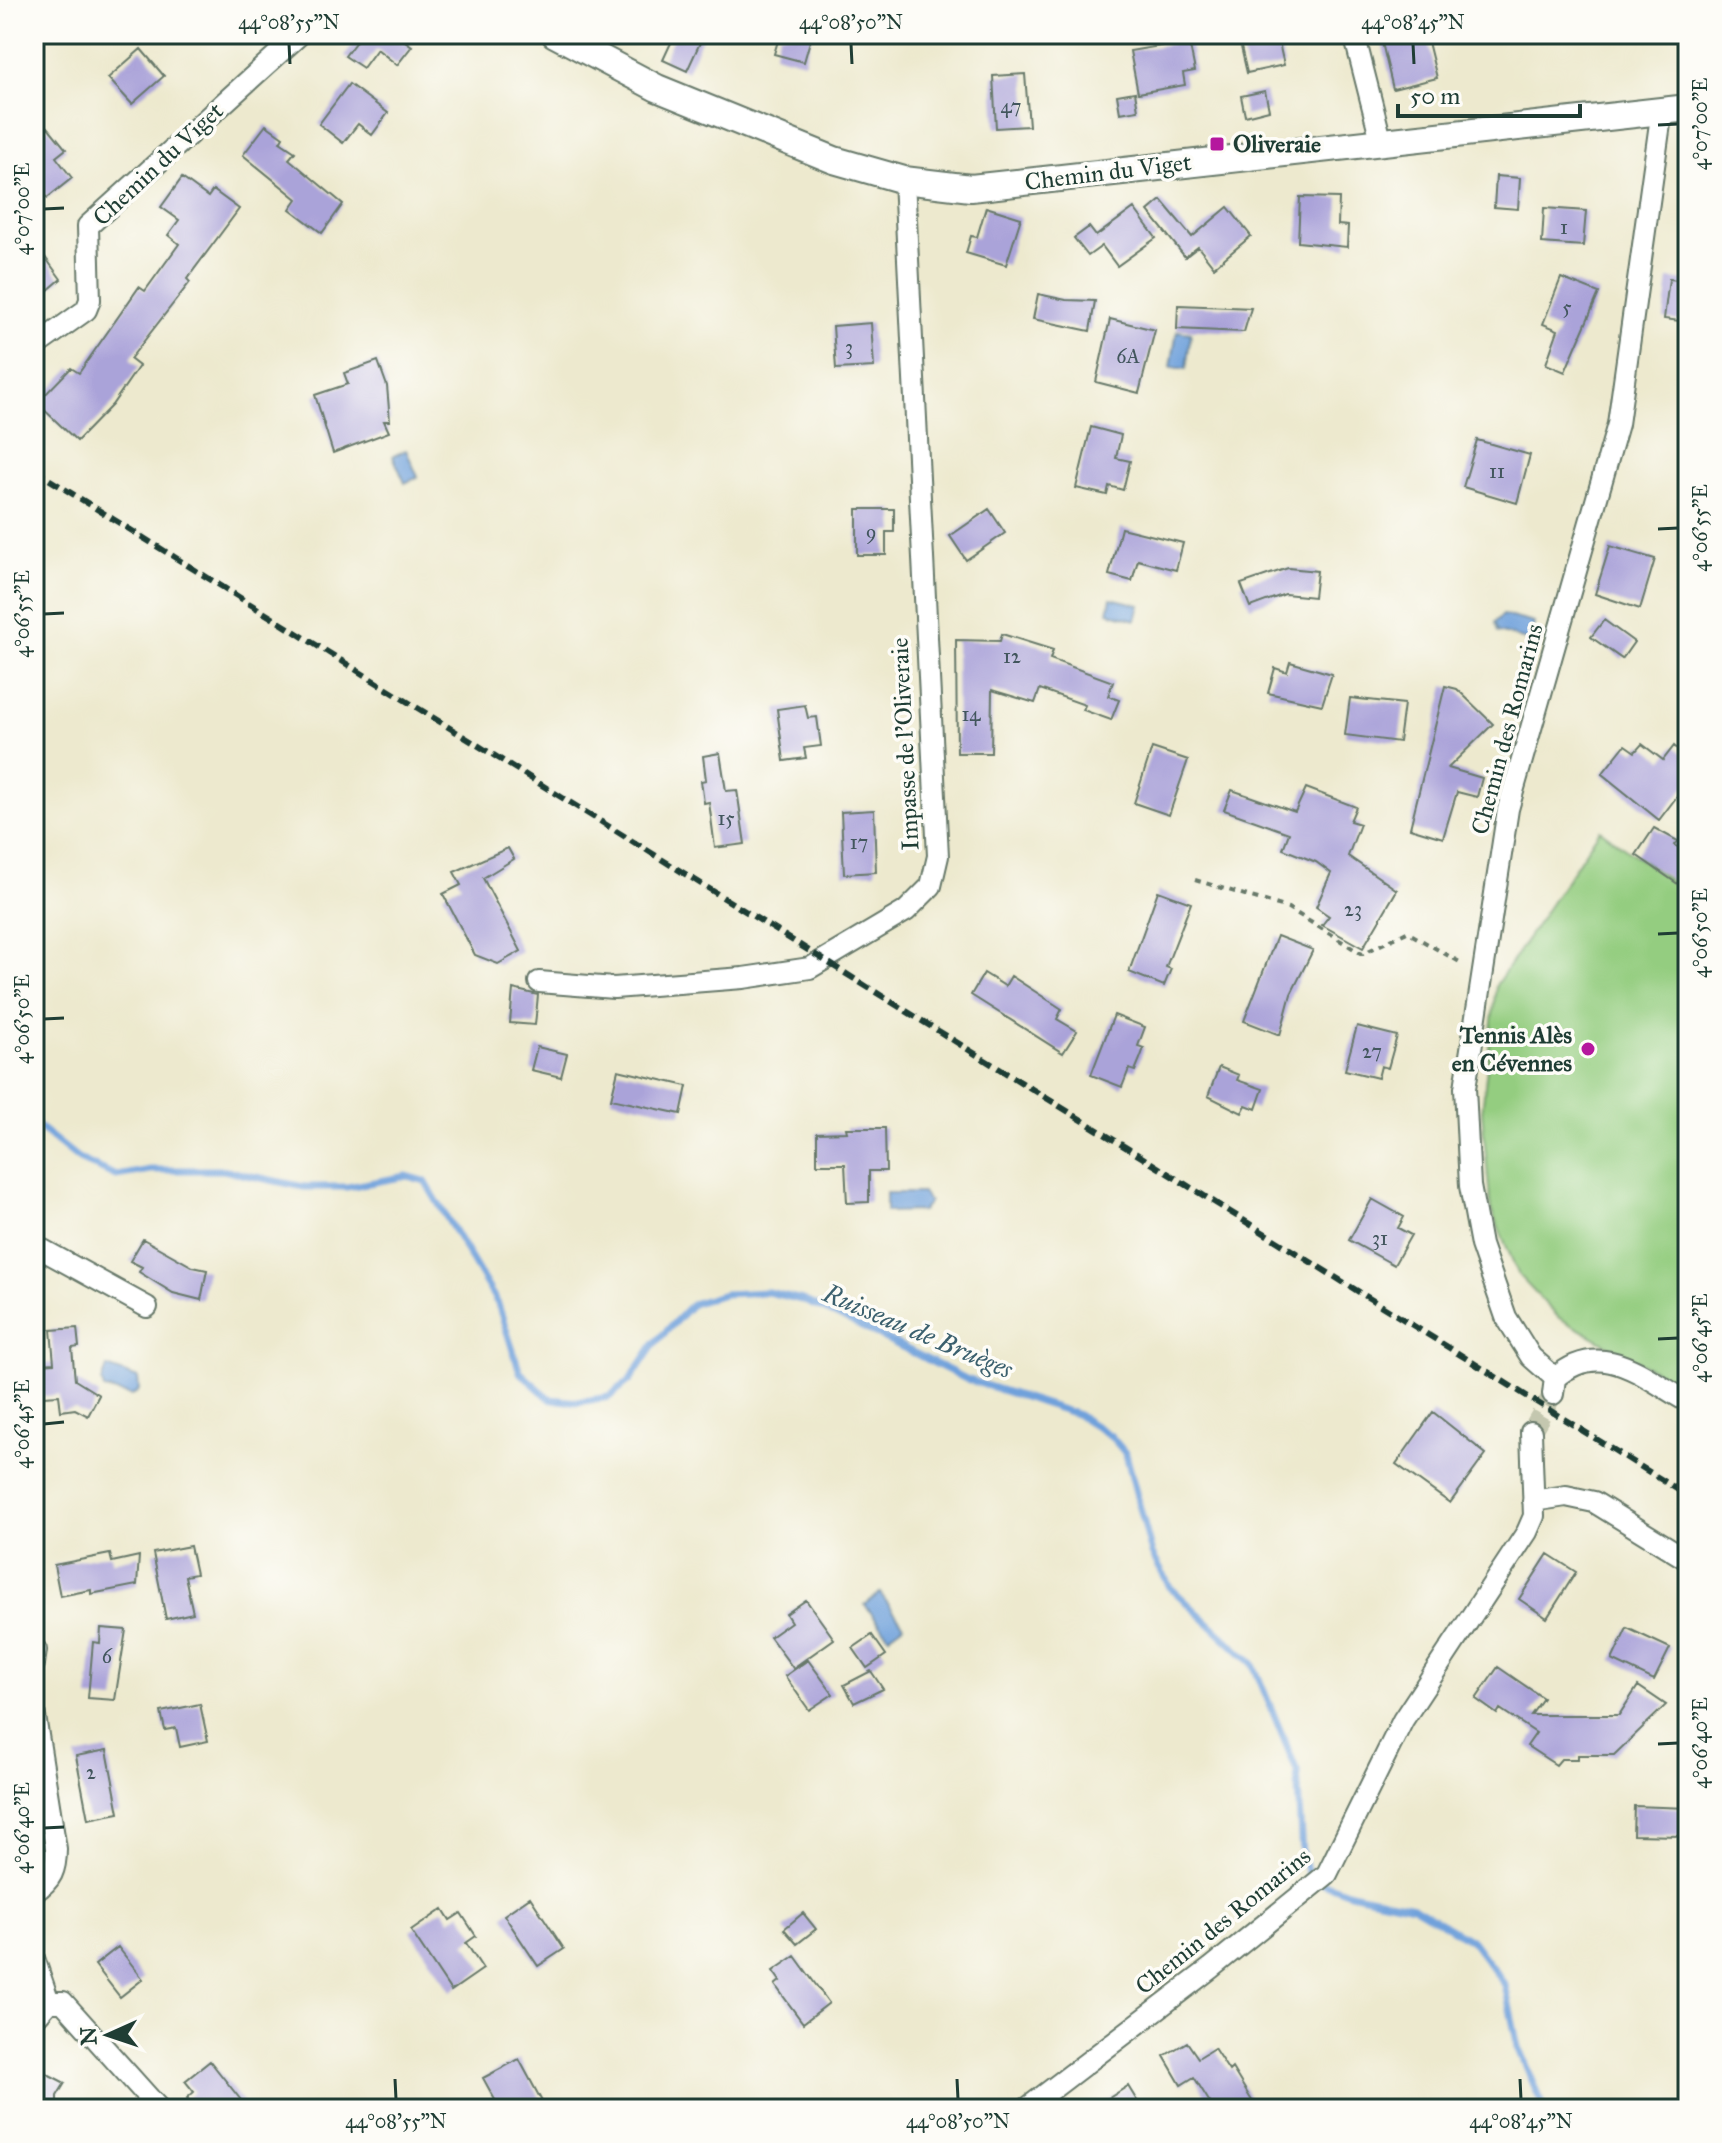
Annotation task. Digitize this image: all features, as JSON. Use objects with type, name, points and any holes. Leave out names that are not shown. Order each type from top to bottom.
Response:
[{"type":"street","name":"Chemin du Viget","points":[[34,347],[86,310],[90,300],[88,226],[300,34]]},
{"type":"street","name":"Chemin du Viget","points":[[555,34],[657,88],[834,160],[904,180],[971,188],[1675,108]]},
{"type":"street","points":[[1354,34],[1381,140]]},
{"type":"street","name":"Chemin des Romarins","points":[[1675,108],[1618,424],[1508,809],[1465,1088],[1470,1186],[1481,1245],[1506,1317],[1531,1357],[1554,1386],[1569,1366],[1590,1358],[1615,1361],[1688,1402]]},
{"type":"street","name":"Impasse de l'Oliveraie","points":[[539,982],[614,988],[743,978],[810,968],[906,911],[931,886],[938,856],[904,180]]},
{"type":"street","points":[[34,1245],[147,1307]]},
{"type":"street","name":"Chemin des Romarins","points":[[1026,2109],[1211,1968],[1327,1874],[1403,1720],[1527,1532],[1534,1516],[1531,1432]]},
{"type":"street","points":[[1533,1501],[1566,1496],[1594,1502],[1688,1560]]},
{"type":"street","points":[[34,1710],[56,1866],[49,1882],[34,1892]]},
{"type":"street","points":[[34,1958],[49,2002]]},
{"type":"street","points":[[34,2019],[49,2002],[63,2002],[79,2016],[159,2109]]},
{"type":"path","points":[[1195,880],[1288,908],[1362,954],[1407,932],[1482,975]]},
{"type":"green space","name":"Tennis Alès en Cévennes","points":[[1600,830],[1688,894],[1688,1389],[1559,1318],[1519,1276],[1491,1210],[1482,1112],[1496,985]]},
{"type":"water","points":[[1177,331],[1191,333],[1186,369],[1171,367]]},
{"type":"water","points":[[406,450],[418,477],[405,483],[393,456]]},
{"type":"water","points":[[1111,598],[1140,605],[1136,620],[1108,612]]},
{"type":"water","points":[[1503,615],[1534,623],[1530,641],[1498,632],[1495,622]]},
{"type":"water","points":[[886,1193],[922,1193],[929,1202],[922,1211],[886,1212]]},
{"type":"water","points":[[107,1367],[138,1378],[139,1390],[132,1396],[104,1389],[102,1382]]},
{"type":"water","points":[[880,1593],[904,1625],[889,1636],[865,1605]]},
{"type":"building","points":[[357,34],[395,34],[412,46],[397,65],[377,49],[363,68],[345,56],[360,36]]},
{"type":"building","points":[[675,34],[704,34],[687,71],[663,60]]},
{"type":"building","points":[[780,34],[812,34],[804,62],[774,54]]},
{"type":"building","points":[[1238,34],[1277,34],[1284,65],[1247,73]]},
{"type":"building","points":[[1380,34],[1426,34],[1437,78],[1393,89]]},
{"type":"building","points":[[1189,41],[1195,71],[1183,73],[1185,85],[1138,93],[1130,51]]},
{"type":"building","points":[[141,49],[164,76],[132,104],[108,78]]},
{"type":"building","points":[[1025,74],[1029,126],[996,128],[993,76]]},
{"type":"building","points":[[349,84],[388,113],[372,135],[358,124],[343,143],[319,124]]},
{"type":"building","points":[[1265,91],[1269,110],[1245,116],[1241,96]]},
{"type":"building","points":[[1135,92],[1138,110],[1120,113],[1117,95]]},
{"type":"building","points":[[266,125],[283,137],[280,142],[295,152],[289,159],[343,204],[322,233],[290,209],[297,199],[243,155]]},
{"type":"building","points":[[48,127],[66,149],[56,157],[72,178],[47,198],[34,181],[34,130],[38,135]]},
{"type":"building","points":[[1496,176],[1520,178],[1518,209],[1494,207]]},
{"type":"building","points":[[182,178],[208,197],[213,190],[239,209],[187,279],[190,282],[130,359],[139,366],[112,405],[77,441],[37,403],[71,368],[79,373],[139,287],[145,291],[179,244],[168,235],[179,220],[161,207]]},
{"type":"building","points":[[1300,197],[1339,198],[1338,225],[1348,226],[1347,247],[1298,242]]},
{"type":"building","points":[[1161,200],[1192,237],[1228,207],[1251,236],[1214,267],[1198,247],[1185,257],[1148,211]]},
{"type":"building","points":[[986,207],[1021,218],[1006,265],[966,253],[971,236],[977,237]]},
{"type":"building","points":[[1134,208],[1156,238],[1117,266],[1102,246],[1088,256],[1074,238],[1089,227],[1096,236]]},
{"type":"building","points":[[1544,208],[1586,211],[1583,246],[1542,243]]},
{"type":"building","points":[[34,242],[61,279],[34,302]]},
{"type":"building","points":[[1561,278],[1599,293],[1565,372],[1546,364],[1558,330],[1543,324]]},
{"type":"building","points":[[1669,279],[1688,281],[1688,322],[1664,319]]},
{"type":"building","points":[[1038,294],[1066,300],[1095,301],[1090,331],[1033,319]]},
{"type":"building","points":[[1178,305],[1251,308],[1244,332],[1177,329]]},
{"type":"building","points":[[1110,319],[1155,330],[1139,393],[1096,382]]},
{"type":"building","points":[[871,323],[874,367],[836,369],[833,326]]},
{"type":"building","points":[[378,361],[387,386],[390,421],[384,421],[389,432],[333,453],[315,395],[348,384],[344,373]]},
{"type":"building","points":[[1091,427],[1121,435],[1116,458],[1130,461],[1123,490],[1109,486],[1107,495],[1076,488]]},
{"type":"building","points":[[1477,440],[1530,455],[1517,503],[1463,487]]},
{"type":"building","points":[[857,509],[894,509],[894,532],[886,532],[886,555],[857,555]]},
{"type":"building","points":[[989,509],[1005,533],[966,560],[950,536]]},
{"type":"building","points":[[1121,528],[1183,543],[1176,570],[1138,560],[1132,581],[1109,575]]},
{"type":"building","points":[[1610,546],[1655,559],[1640,609],[1595,594]]},
{"type":"building","points":[[1288,568],[1317,571],[1314,597],[1285,594],[1250,607],[1241,584]]},
{"type":"building","points":[[1604,620],[1634,642],[1622,659],[1591,637]]},
{"type":"building","points":[[1002,634],[1053,650],[1050,659],[1113,682],[1108,696],[1119,700],[1111,720],[1083,710],[1085,705],[1040,689],[1035,703],[992,690],[991,753],[957,753],[956,640],[1000,641]]},
{"type":"building","points":[[1290,662],[1332,674],[1322,705],[1268,693],[1275,668],[1287,672]]},
{"type":"building","points":[[1445,686],[1457,689],[1493,724],[1448,768],[1482,778],[1477,797],[1457,792],[1443,838],[1410,828]]},
{"type":"building","points":[[1350,698],[1404,704],[1399,742],[1345,735]]},
{"type":"building","points":[[805,705],[808,718],[817,717],[821,746],[804,748],[806,758],[784,761],[777,709]]},
{"type":"building","points":[[1642,744],[1663,760],[1674,746],[1688,758],[1688,782],[1659,820],[1602,774],[1625,745],[1635,752]]},
{"type":"building","points":[[1152,748],[1188,760],[1169,815],[1134,803]]},
{"type":"building","points":[[720,753],[726,791],[737,790],[745,844],[715,848],[709,802],[704,803],[701,781],[706,780],[703,756]]},
{"type":"building","points":[[1306,788],[1356,807],[1350,821],[1360,824],[1348,856],[1397,890],[1363,948],[1322,925],[1329,916],[1316,907],[1331,873],[1316,862],[1283,849],[1289,833],[1224,810],[1232,790],[1295,812]]},
{"type":"building","points":[[874,810],[876,872],[844,874],[841,812]]},
{"type":"building","points":[[1654,828],[1678,841],[1675,845],[1688,854],[1688,891],[1636,855]]},
{"type":"building","points":[[508,848],[514,859],[483,878],[521,951],[498,964],[475,955],[443,894],[461,885],[454,872]]},
{"type":"building","points":[[1158,891],[1191,903],[1166,967],[1171,969],[1164,986],[1129,972]]},
{"type":"building","points":[[1277,936],[1313,950],[1291,994],[1280,1035],[1244,1021]]},
{"type":"building","points":[[984,973],[1005,986],[1011,976],[1062,1009],[1057,1019],[1077,1031],[1063,1053],[971,995]]},
{"type":"building","points":[[513,989],[538,995],[535,1025],[510,1023]]},
{"type":"building","points":[[1114,1015],[1145,1027],[1138,1046],[1144,1048],[1140,1059],[1135,1071],[1129,1069],[1122,1087],[1091,1075]]},
{"type":"building","points":[[1357,1026],[1397,1036],[1388,1068],[1381,1066],[1378,1078],[1345,1070]]},
{"type":"building","points":[[537,1047],[567,1054],[561,1077],[531,1070]]},
{"type":"building","points":[[1219,1067],[1239,1075],[1237,1080],[1263,1089],[1256,1109],[1246,1105],[1242,1113],[1208,1096]]},
{"type":"building","points":[[618,1070],[687,1086],[681,1114],[611,1099]]},
{"type":"building","points":[[846,1128],[885,1128],[886,1171],[869,1171],[869,1202],[847,1203],[845,1164],[817,1164],[817,1133],[847,1132]]},
{"type":"building","points":[[1372,1199],[1404,1217],[1398,1228],[1411,1235],[1394,1265],[1349,1240]]},
{"type":"building","points":[[143,1239],[193,1267],[207,1270],[201,1300],[173,1293],[139,1272],[142,1267],[130,1261]]},
{"type":"building","points":[[77,1328],[79,1347],[72,1348],[75,1380],[99,1395],[88,1416],[75,1409],[61,1411],[59,1395],[43,1396],[40,1364],[54,1363],[51,1330]]},
{"type":"building","points":[[1433,1412],[1486,1454],[1450,1503],[1396,1464]]},
{"type":"building","points":[[190,1546],[196,1574],[185,1576],[193,1613],[166,1619],[153,1553]]},
{"type":"building","points":[[110,1554],[112,1562],[139,1556],[137,1585],[91,1594],[91,1590],[60,1596],[54,1565]]},
{"type":"building","points":[[1548,1554],[1576,1572],[1547,1618],[1519,1599]]},
{"type":"building","points":[[806,1600],[834,1639],[793,1668],[770,1637],[791,1622],[786,1614]]},
{"type":"building","points":[[101,1628],[126,1630],[115,1700],[88,1698],[93,1642],[100,1643]]},
{"type":"building","points":[[1627,1628],[1670,1648],[1654,1680],[1612,1660]]},
{"type":"building","points":[[872,1635],[886,1655],[867,1668],[853,1648]]},
{"type":"building","points":[[808,1660],[833,1694],[809,1710],[785,1676]]},
{"type":"building","points":[[1498,1667],[1543,1698],[1531,1715],[1619,1715],[1638,1686],[1666,1705],[1614,1755],[1578,1755],[1578,1759],[1561,1759],[1556,1765],[1527,1746],[1536,1733],[1500,1709],[1497,1714],[1476,1699]]},
{"type":"building","points":[[871,1671],[883,1689],[854,1703],[844,1685]]},
{"type":"building","points":[[200,1704],[208,1741],[180,1747],[176,1728],[165,1730],[161,1712]]},
{"type":"building","points":[[107,1750],[119,1813],[88,1819],[76,1756]]},
{"type":"building","points":[[1634,1806],[1688,1808],[1688,1830],[1681,1836],[1633,1835]]},
{"type":"building","points":[[530,1897],[564,1949],[538,1966],[504,1915]]},
{"type":"building","points":[[443,1909],[450,1920],[461,1913],[476,1936],[466,1943],[483,1969],[451,1991],[411,1931]]},
{"type":"building","points":[[803,1913],[816,1929],[797,1944],[784,1929]]},
{"type":"building","points":[[118,1947],[143,1979],[120,1997],[95,1965]]},
{"type":"building","points":[[795,1956],[829,2003],[803,2023],[775,1985],[780,1981],[773,1971]]},
{"type":"building","points":[[1187,2042],[1198,2058],[1214,2048],[1229,2071],[1232,2068],[1257,2109],[1214,2109],[1194,2077],[1181,2085],[1164,2056]]},
{"type":"building","points":[[519,2059],[546,2109],[500,2109],[483,2078]]},
{"type":"building","points":[[210,2061],[248,2109],[196,2109],[187,2098],[194,2092],[185,2081]]},
{"type":"building","points":[[34,2067],[65,2083],[57,2096],[57,2109],[34,2109]]},
{"type":"building","points":[[1128,2086],[1142,2109],[1092,2109]]},
{"type":"waterway","name":"Ruisseau de Bruèges","points":[[34,1123],[79,1159],[116,1176],[150,1170],[223,1170],[304,1187],[347,1187],[407,1176],[425,1181],[498,1304],[520,1372],[550,1399],[578,1402],[609,1397],[630,1380],[654,1344],[692,1304],[724,1294],[768,1292],[802,1300],[848,1320],[966,1379],[1076,1414],[1111,1436],[1126,1454],[1152,1554],[1170,1587],[1253,1664],[1297,1771],[1302,1855],[1310,1878],[1350,1893],[1413,1906],[1472,1941],[1505,1985],[1518,2047],[1544,2109]]},
{"type":"tunnel","points":[[1531,1432],[1553,1394]]},
{"type":"railway","points":[[34,470],[1688,1496]]},
{"type":"place","name":"Oliveraie","points":[[1217,144]]},
{"type":"place","name":"Tennis Alès en Cévennes","points":[[1588,1049]]}]
